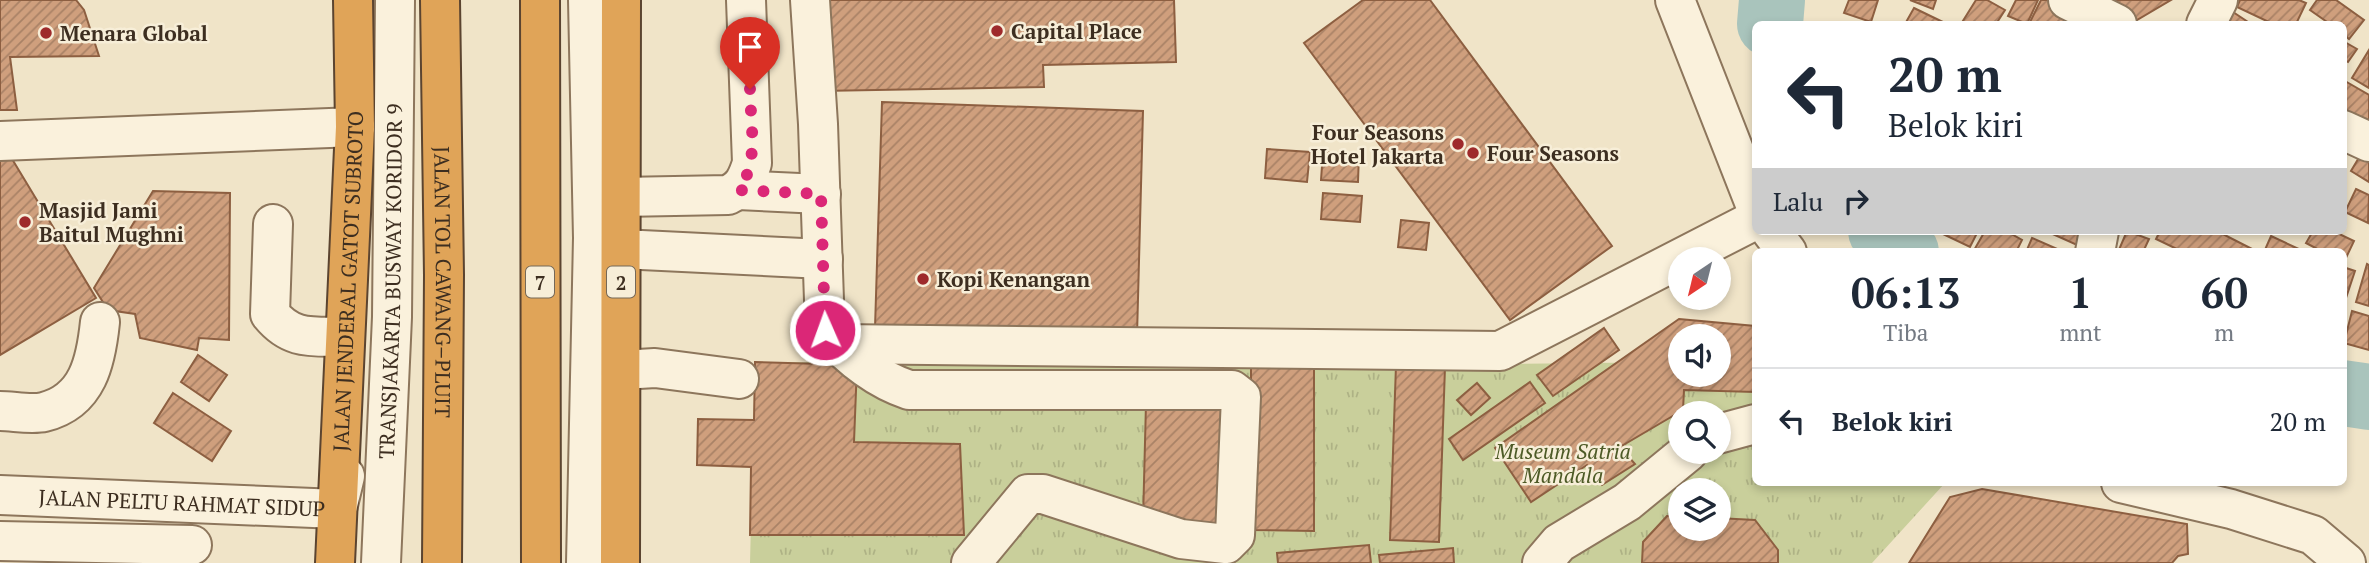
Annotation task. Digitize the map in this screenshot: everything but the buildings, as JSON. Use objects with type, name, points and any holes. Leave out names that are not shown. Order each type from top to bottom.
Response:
[{"type":"highway","name":"JALAN JENDERAL GATOT SUBROTO","points":[[335,563],[355,127],[353,0]]},
{"type":"highway","name":"JALAN TOL CAWANG–PLUIT","points":[[440,0],[444,275],[442,563]]},
{"type":"highway","name":"7","points":[[540,0],[541,563]]},
{"type":"highway","name":"2","points":[[620,563],[621,0]]},
{"type":"street","name":"TRANSJAKARTA BUSWAY KORIDOR 9","points":[[382,563],[392,317],[395,0]]},
{"type":"street","points":[[586,563],[593,238],[588,0]]},
{"type":"street","points":[[738,190],[747,180],[752,163],[746,0]]},
{"type":"street","points":[[810,0],[821,194],[825,330],[838,344],[886,382],[909,390],[1232,390],[1241,397],[1235,535],[1226,544],[1181,540],[1043,494],[1028,494],[971,563]]},
{"type":"street","points":[[1675,0],[1752,196]]},
{"type":"street","points":[[2068,0],[2111,21]]},
{"type":"street","points":[[2208,21],[2218,0]]},
{"type":"street","points":[[0,141],[355,127]]},
{"type":"street","points":[[2347,132],[2369,142]]},
{"type":"street","points":[[621,197],[728,194],[738,190],[821,194]]},
{"type":"street","points":[[838,344],[1500,351],[1752,222]]},
{"type":"street","points":[[272,224],[270,314],[283,330],[304,336],[345,337]]},
{"type":"street","points":[[621,249],[823,259]]},
{"type":"street","points":[[337,509],[358,425],[384,355],[392,317]]},
{"type":"street","points":[[0,411],[43,412],[78,395],[96,362],[100,322]]},
{"type":"street","points":[[622,370],[655,368],[739,379]]},
{"type":"street","points":[[1731,430],[1752,425]]},
{"type":"street","points":[[1542,563],[1559,543],[1627,502],[1673,464]]},
{"type":"street","points":[[2134,486],[2231,509],[2313,536],[2346,563]]},
{"type":"street","name":"JALAN PELTU RAHMAT SIDUP","points":[[192,545],[13,541],[13,496],[194,506],[337,509]]},
{"type":"green space","name":"Museum Satria Mandala","points":[[1731,361],[1752,361],[1752,486],[1942,486],[1872,563],[750,563],[755,362],[1396,365],[1668,362],[1668,387],[1731,387]]},
{"type":"waterway","points":[[1770,21],[1772,0]]},
{"type":"waterway","points":[[1886,235],[1901,248]]},
{"type":"waterway","points":[[2347,394],[2369,397]]},
{"type":"place","name":"Capital Place","points":[[997,31]]},
{"type":"place","name":"Menara Global","points":[[46,33]]},
{"type":"place","name":"Four Seasons Hotel Jakarta","points":[[1458,144]]},
{"type":"place","name":"Four Seasons","points":[[1473,153]]},
{"type":"place","name":"Masjid Jami Baitul Mughni","points":[[25,222]]},
{"type":"place","name":"Kopi Kenangan","points":[[923,279]]},
{"type":"route","points":[[750,89],[752,163],[747,180],[738,190],[821,194],[825,330]]}]
